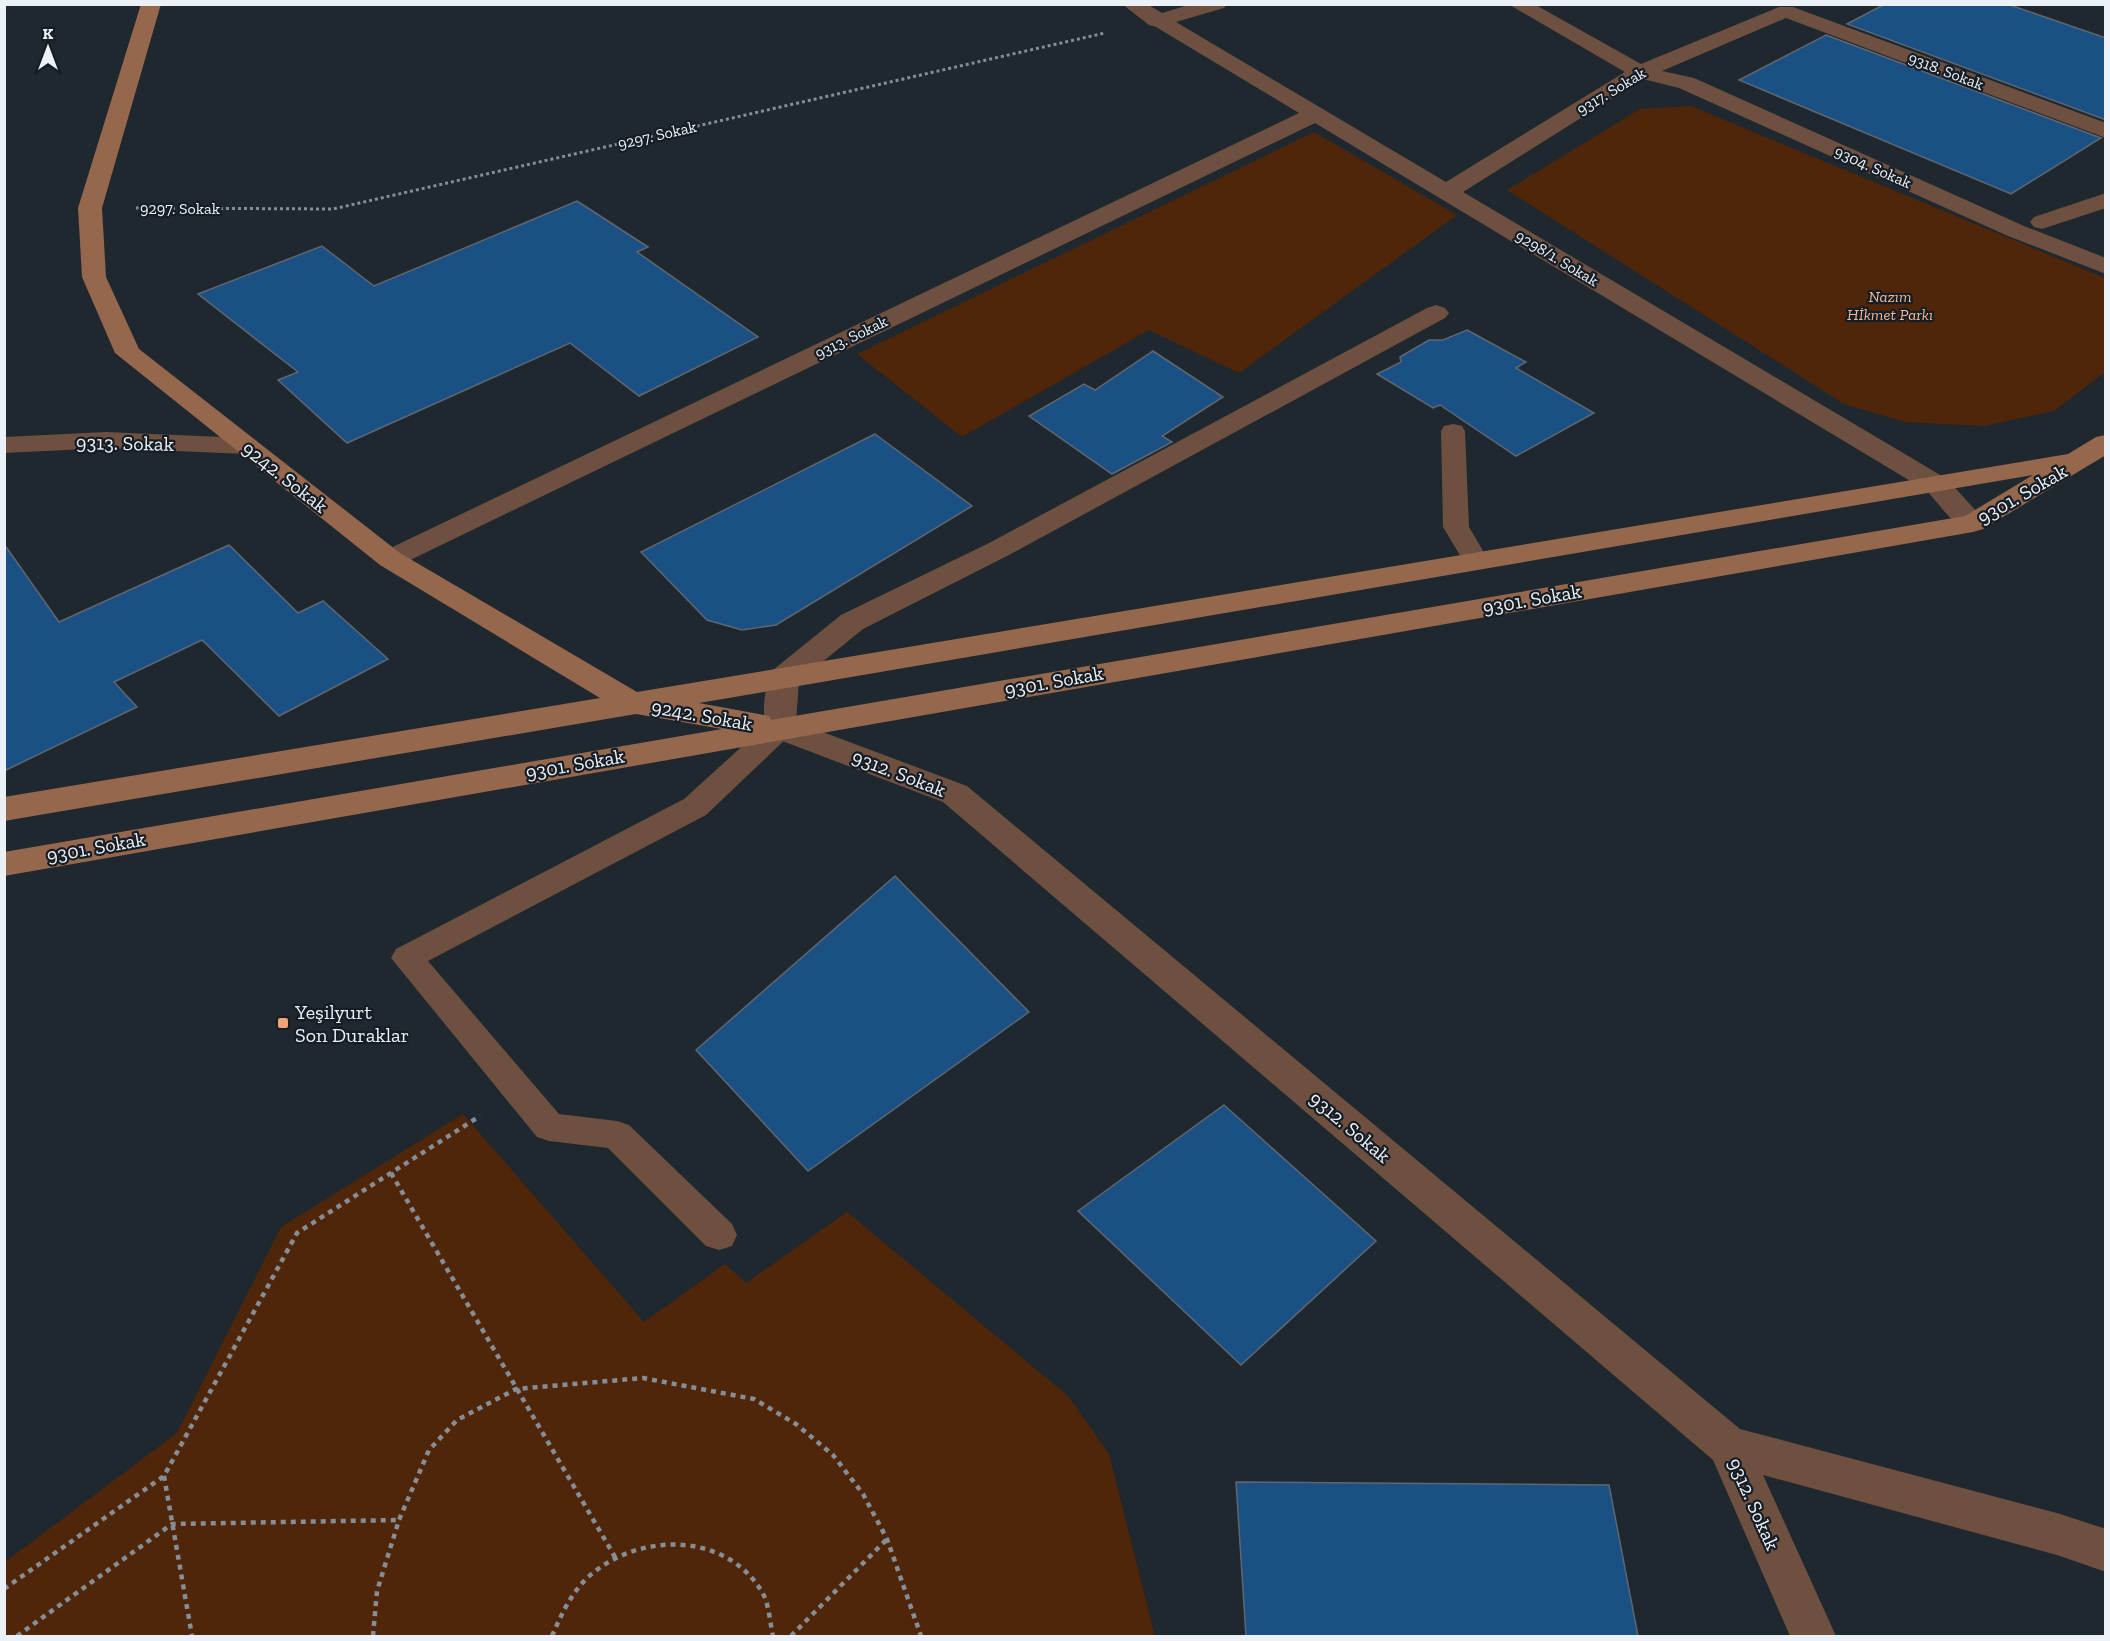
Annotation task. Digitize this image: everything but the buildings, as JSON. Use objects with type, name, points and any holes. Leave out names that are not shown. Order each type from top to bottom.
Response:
[{"type":"main road","name":"9242. Sokak","points":[[151,4],[90,208],[94,277],[128,353],[390,559],[630,702],[780,728]]},
{"type":"main road","name":"9301. Sokak","points":[[4,809],[784,676],[1937,485],[2096,450]]},
{"type":"main road","name":"9301. Sokak","points":[[4,864],[1973,523],[2096,450]]},
{"type":"street","name":"9298/1. Sokak","points":[[1132,4],[1156,21],[1313,115],[1937,485],[1973,523]]},
{"type":"street","points":[[1156,21],[1217,4]]},
{"type":"street","name":"9304. Sokak","points":[[1518,4],[1640,72],[1686,83],[2016,231],[2106,267]]},
{"type":"street","name":"9317. Sokak","points":[[1446,192],[1640,72],[1783,8]]},
{"type":"street","name":"9318. Sokak","points":[[1783,8],[2106,131]]},
{"type":"street","name":"9313. Sokak","points":[[390,559],[1313,115]]},
{"type":"street","points":[[2042,222],[2106,200]]},
{"type":"street","points":[[780,728],[784,676],[852,622],[999,549],[1436,313]]},
{"type":"street","name":"9313. Sokak","points":[[4,445],[106,440],[246,446]]},
{"type":"street","name":"9312. Sokak","points":[[780,728],[956,794],[1728,1446],[1813,1636]]},
{"type":"street","points":[[1728,1446],[2057,1534],[2106,1551]]},
{"type":"lane","points":[[1453,431],[1456,527],[1476,561]]},
{"type":"lane","points":[[719,1235],[617,1135],[549,1127],[407,958],[695,807],[780,728]]},
{"type":"path","name":"9297. Sokak","points":[[90,208],[333,209],[1156,21]]},
{"type":"path","points":[[4,1589],[164,1476],[297,1233],[518,1091]]},
{"type":"path","points":[[391,1173],[615,1557]]},
{"type":"path","points":[[374,1636],[377,1591],[399,1520],[429,1450],[457,1420],[516,1389],[643,1378],[754,1399],[796,1424],[833,1455],[863,1494],[887,1539],[921,1636]]},
{"type":"path","points":[[164,1476],[192,1636]]},
{"type":"path","points":[[17,1636],[172,1524],[399,1520]]},
{"type":"path","points":[[791,1636],[887,1539]]},
{"type":"path","points":[[552,1636],[568,1601],[588,1576],[615,1557],[648,1545],[682,1542],[714,1549],[741,1565],[761,1589],[773,1619],[773,1636]]},
{"type":"green space","name":"Nazım Hİkmet Parkı","points":[[1691,106],[2105,278],[2105,372],[2054,411],[1984,426],[1905,422],[1844,404],[1507,190],[1640,109]]},
{"type":"green space","points":[[1314,132],[1457,215],[1239,373],[1149,330],[962,437],[857,354]]},
{"type":"green space","points":[[463,1114],[644,1322],[725,1264],[746,1283],[847,1212],[1068,1396],[1109,1454],[1155,1636],[5,1636],[5,1562],[177,1433],[281,1227]]},
{"type":"place","name":"Yeşilyurt Son Duraklar","points":[[283,1023]]}]
